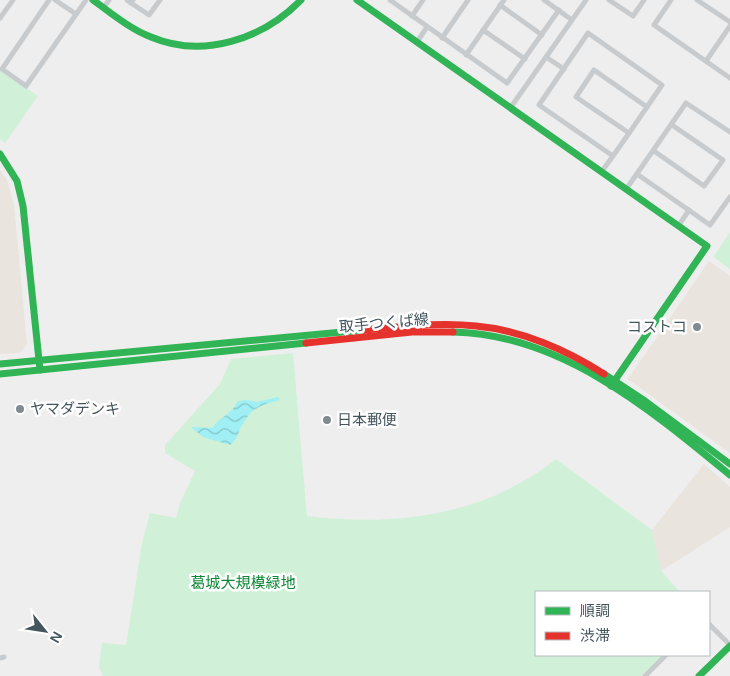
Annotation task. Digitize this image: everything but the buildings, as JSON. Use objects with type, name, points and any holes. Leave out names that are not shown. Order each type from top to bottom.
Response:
[{"type":"main road","points":[[93,0],[145,34],[168,43],[213,46],[240,40],[263,29],[280,20],[301,0]]},
{"type":"main road","points":[[357,0],[707,246],[610,387]]},
{"type":"main road","points":[[0,154],[17,180],[23,206],[40,370]]},
{"type":"main road","name":"取手つくば線","points":[[0,364],[406,326],[455,324],[495,328],[535,339],[569,353],[615,380],[730,464]]},
{"type":"main road","name":"取手つくば線","points":[[0,374],[406,334],[455,332],[493,336],[533,346],[566,361],[610,387],[674,432],[730,475]]},
{"type":"main road","points":[[699,676],[730,646]]},
{"type":"street","points":[[0,18],[13,0]]},
{"type":"street","points":[[49,0],[2,69],[26,86],[86,0]]},
{"type":"street","points":[[56,0],[76,14]]},
{"type":"street","points":[[104,7],[109,0]]},
{"type":"street","points":[[131,1],[149,15],[160,0]]},
{"type":"street","points":[[390,0],[507,83],[558,10]]},
{"type":"street","points":[[412,16],[423,0]]},
{"type":"street","points":[[442,38],[468,0]]},
{"type":"street","points":[[466,55],[504,0]]},
{"type":"street","points":[[544,0],[572,20]]},
{"type":"street","points":[[511,107],[586,0]]},
{"type":"street","points":[[610,0],[633,16],[644,0]]},
{"type":"street","points":[[671,0],[654,25],[730,78]]},
{"type":"street","points":[[698,0],[730,24],[706,61]]},
{"type":"street","points":[[500,5],[542,35]]},
{"type":"street","points":[[417,42],[427,27]]},
{"type":"street","points":[[483,30],[524,59]]},
{"type":"street","points":[[602,171],[613,156],[662,85],[588,33],[539,104],[613,156]]},
{"type":"street","points":[[546,57],[564,69]]},
{"type":"street","points":[[629,133],[576,97],[594,70],[647,107]]},
{"type":"street","points":[[627,188],[686,103],[730,132]]},
{"type":"street","points":[[654,151],[704,186],[723,160],[672,124]]},
{"type":"street","points":[[637,174],[710,225],[730,197]]},
{"type":"street","points":[[679,225],[689,210]]},
{"type":"street","points":[[710,625],[730,646]]},
{"type":"street","points":[[645,676],[665,656]]},
{"type":"shaded area","points":[[0,170],[7,180],[14,205],[27,344],[20,353],[0,354]]},
{"type":"shaded area","name":"コストコ","points":[[709,261],[730,276],[730,453],[628,379]]},
{"type":"shaded area","points":[[704,464],[730,487],[730,527],[661,571],[652,530]]},
{"type":"green space","points":[[0,70],[38,96],[5,143],[0,139]]},
{"type":"green space","points":[[730,232],[730,269],[713,257]]},
{"type":"green space","name":"葛城大規模緑地","points":[[293,353],[307,516],[373,520],[406,518],[438,513],[469,505],[499,493],[528,478],[556,459],[652,530],[661,571],[679,591],[535,591],[535,656],[662,656],[641,676],[103,676],[99,667],[102,643],[126,645],[142,543],[150,513],[176,518],[180,503],[195,471],[165,453],[165,445],[220,384],[231,359]]},
{"type":"water","points":[[278,397],[280,400],[261,406],[248,416],[235,440],[230,445],[203,437],[191,427],[212,428],[238,401],[257,402]]},
{"type":"traffic: fast","points":[[93,0],[143,34],[171,43],[191,46],[211,45],[251,35],[286,14],[301,0]]},
{"type":"traffic: fast","points":[[357,0],[707,246],[611,386]]},
{"type":"traffic: fast","points":[[0,154],[17,181],[23,206],[40,370]]},
{"type":"traffic: fast","points":[[0,364],[364,330]]},
{"type":"traffic: fast","points":[[453,332],[493,336],[531,346],[567,361],[602,380],[636,402],[730,475]]},
{"type":"traffic: fast","points":[[0,374],[306,343]]},
{"type":"traffic: fast","points":[[604,374],[645,401],[730,464]]},
{"type":"traffic: fast","points":[[699,676],[730,646]]},
{"type":"traffic: jam","points":[[364,330],[420,325],[493,328],[543,342],[575,357],[604,374]]},
{"type":"traffic: jam","points":[[306,343],[412,332],[453,332]]},
{"type":"place","name":"コストコ","points":[[697,327]]},
{"type":"place","name":"ヤマダデンキ","points":[[20,409]]},
{"type":"place","name":"日本郵便","points":[[327,420]]}]
